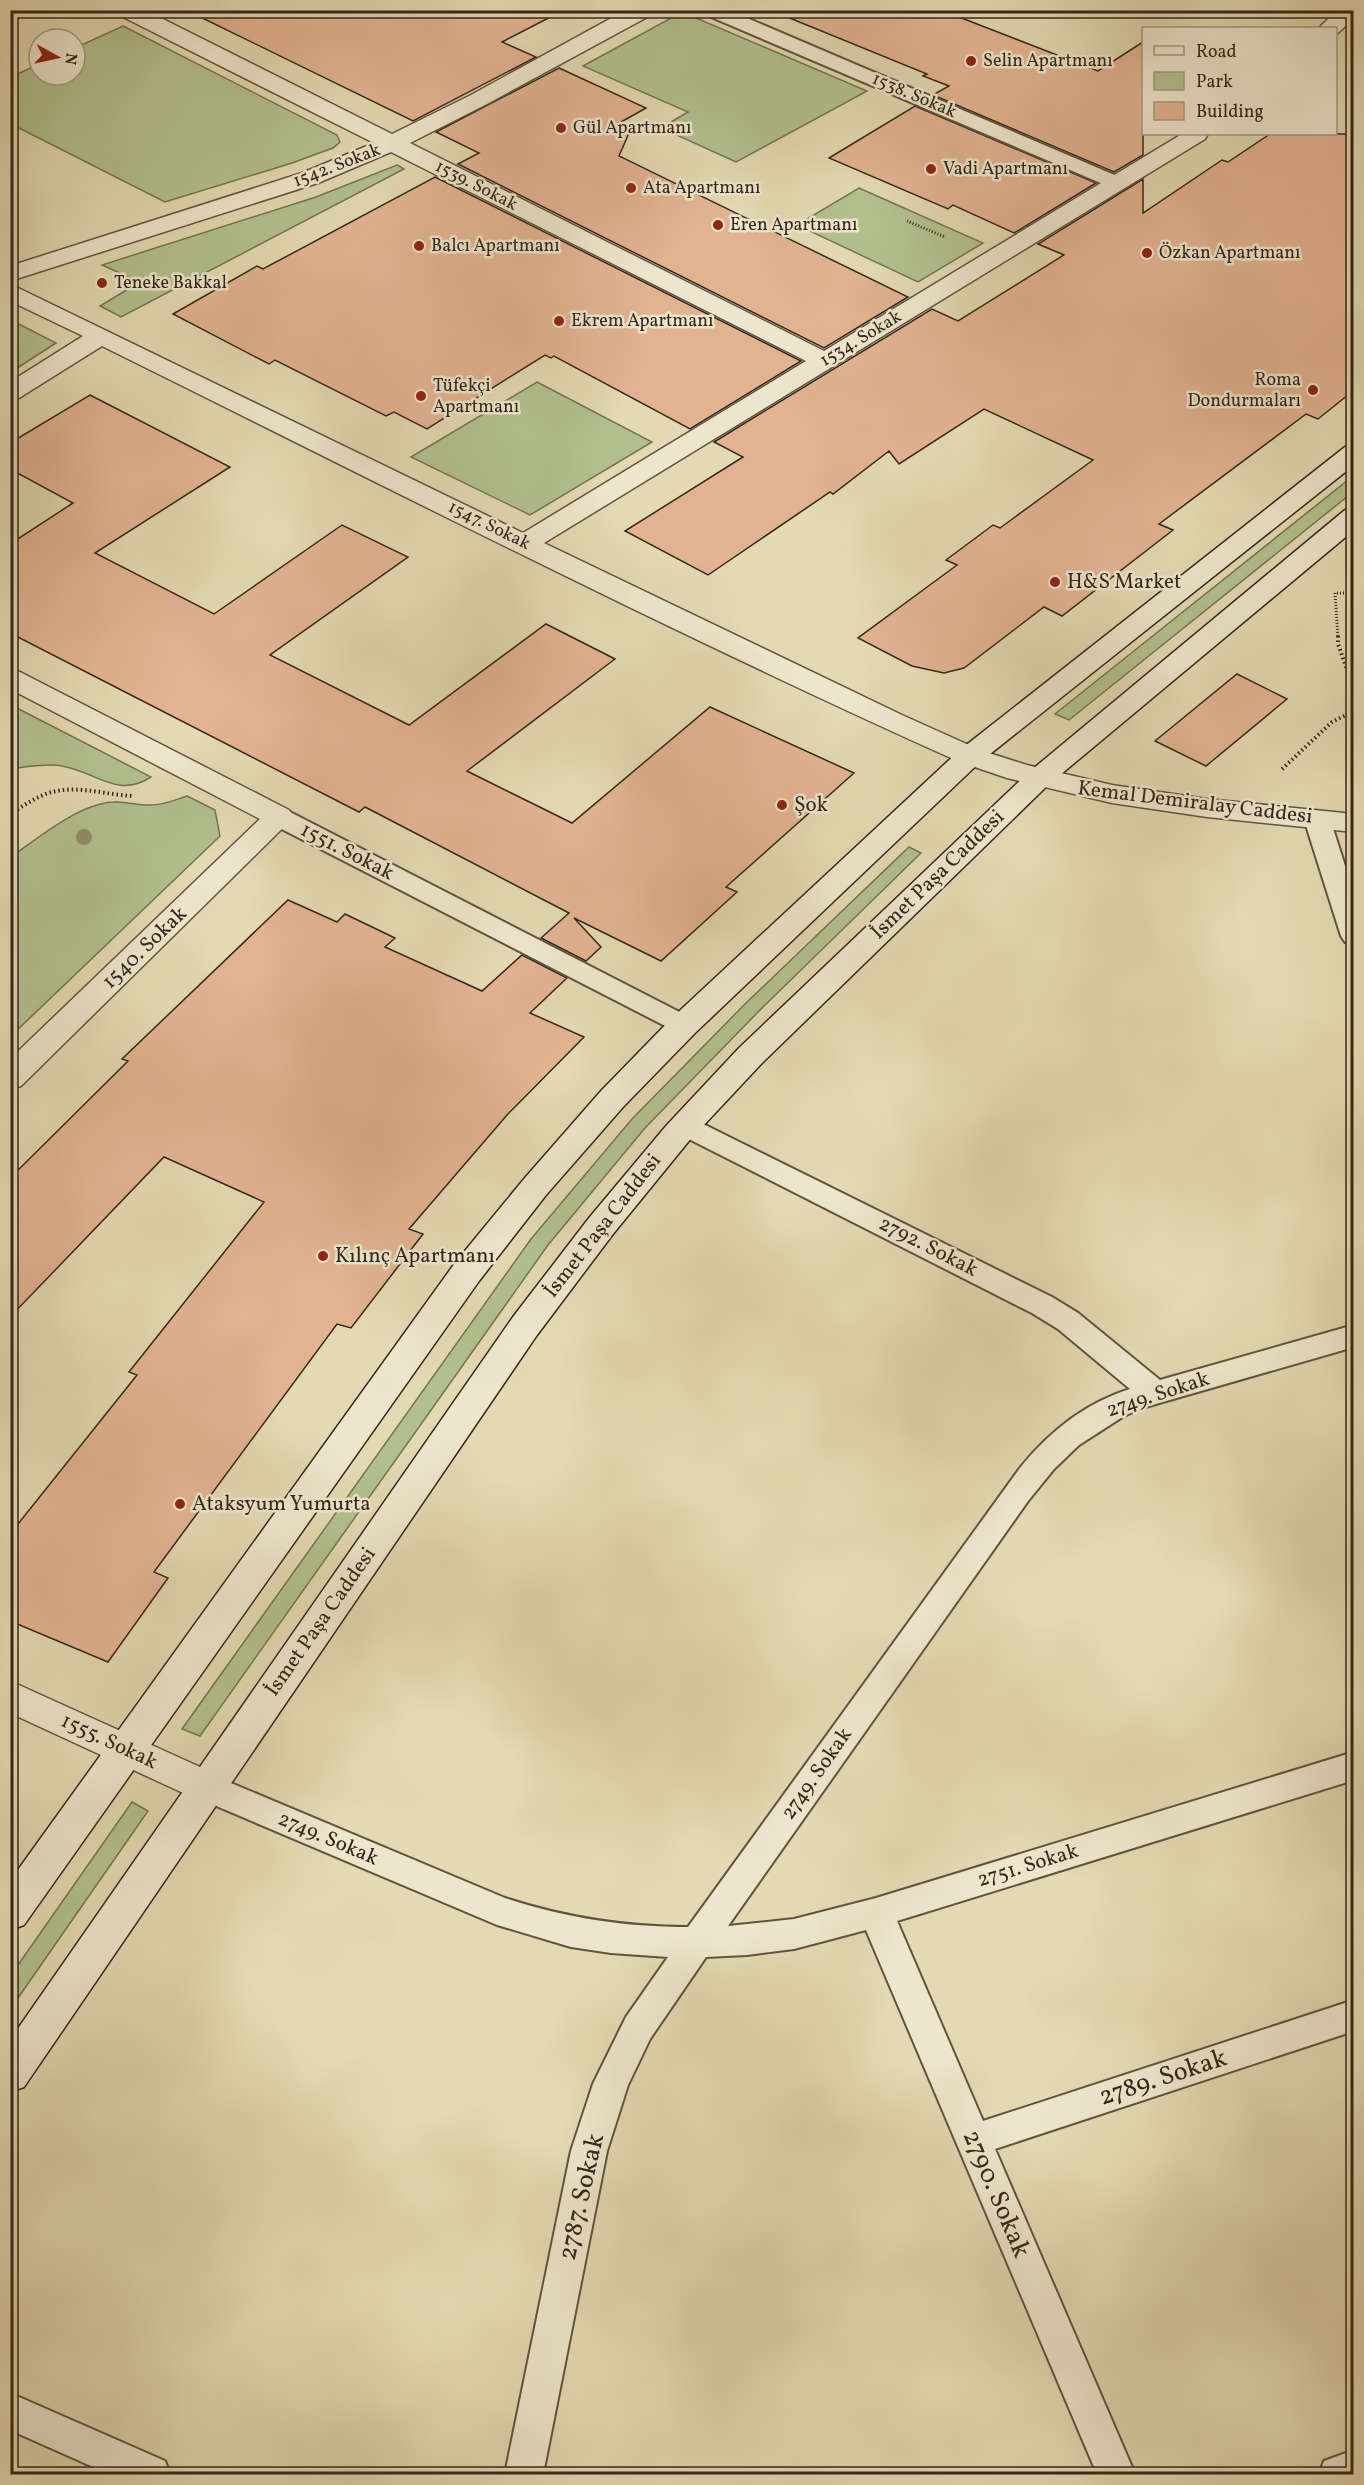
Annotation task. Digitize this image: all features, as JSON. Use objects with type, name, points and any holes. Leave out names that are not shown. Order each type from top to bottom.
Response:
[{"type":"street","name":"1539. Sokak","points":[[127,10],[825,361]]},
{"type":"street","name":"1542. Sokak","points":[[10,274],[310,178],[392,144],[643,10]]},
{"type":"street","points":[[1331,27],[1350,10]]},
{"type":"street","name":"1534. Sokak","points":[[524,544],[1195,135]]},
{"type":"street","name":"1547. Sokak","points":[[10,291],[524,544],[892,721],[970,756]]},
{"type":"street","points":[[10,393],[101,336]]},
{"type":"street","points":[[10,1913],[467,1272],[535,1187],[612,1099],[684,1025],[970,756],[1353,452]]},
{"type":"street","name":"İsmet Paşa Caddesi","points":[[10,2074],[525,1326],[601,1226],[685,1125],[750,1056],[1038,779],[1353,516]]},
{"type":"street","name":"1551. Sokak","points":[[10,678],[279,817]]},
{"type":"street","name":"Kemal Demiralay Caddesi","points":[[970,756],[1038,779],[1136,800],[1353,823]]},
{"type":"street","name":"1540. Sokak","points":[[10,1078],[279,817]]},
{"type":"street","name":"1555. Sokak","points":[[10,1696],[207,1787]]},
{"type":"lane","name":"1538. Sokak","points":[[711,10],[1117,183]]},
{"type":"lane","name":"1551. Sokak","points":[[279,817],[684,1025]]},
{"type":"lane","points":[[1317,819],[1353,936]]},
{"type":"lane","name":"2792. Sokak","points":[[685,1125],[1042,1305],[1068,1321],[1155,1393]]},
{"type":"lane","name":"2749. Sokak","points":[[207,1787],[497,1910],[536,1923],[581,1934],[644,1941],[697,1942],[1041,1461],[1069,1435],[1099,1413],[1155,1393],[1353,1336]]},
{"type":"lane","name":"2751. Sokak","points":[[697,1942],[747,1940],[794,1934],[876,1913],[1353,1766]]},
{"type":"lane","name":"2790. Sokak","points":[[876,1913],[1116,2475]]},
{"type":"lane","name":"2787. Sokak","points":[[524,2475],[589,2151],[612,2084],[638,2028],[697,1942]]},
{"type":"lane","name":"2789. Sokak","points":[[973,2140],[1353,2015]]},
{"type":"lane","points":[[10,2411],[151,2475]]},
{"type":"lane","points":[[1338,2475],[1353,2469]]},
{"type":"path","points":[[1335,592],[1338,644],[1353,689]]},
{"type":"path","points":[[1238,811],[1332,722],[1353,711]]},
{"type":"path","points":[[10,813],[38,797],[55,791],[75,789],[142,795],[184,768]]},
{"type":"green space","points":[[682,12],[867,91],[736,162],[661,128],[688,112],[583,66]]},
{"type":"green space","points":[[123,26],[337,135],[340,142],[333,148],[292,163],[165,202],[11,124],[11,77],[27,70],[27,87],[87,87],[87,42]]},
{"type":"green space","points":[[397,165],[404,169],[121,317],[100,306],[140,282],[102,265],[316,197]]},
{"type":"green space","points":[[859,188],[983,243],[918,282],[797,225]]},
{"type":"green space","points":[[11,320],[56,343],[11,372]]},
{"type":"green space","points":[[537,382],[652,442],[530,515],[411,457]]},
{"type":"green space","points":[[1353,476],[1353,492],[1069,720],[1055,714]]},
{"type":"green space","points":[[11,705],[151,777],[139,783],[117,785],[74,769],[56,765],[11,769]]},
{"type":"green space","points":[[187,796],[215,810],[220,836],[11,1036],[11,857],[46,832],[87,808],[114,802],[156,805]]},
{"type":"green space","points":[[909,847],[921,853],[759,1011],[645,1128],[548,1245],[200,1736],[182,1729],[531,1239],[632,1119],[745,1004]]},
{"type":"green space","points":[[132,1802],[148,1811],[11,2008],[11,1975]]},
{"type":"building","points":[[186,10],[564,10],[502,42],[536,57],[413,121]]},
{"type":"building","points":[[776,10],[941,10],[1098,71],[1142,43],[1143,155],[1114,172],[933,95],[949,86],[923,76],[927,74],[775,12]]},
{"type":"building","points":[[559,68],[646,108],[614,126],[629,133],[619,156],[908,297],[824,348],[458,164],[479,153],[436,132]]},
{"type":"building","points":[[915,106],[1096,183],[1014,233],[953,205],[948,209],[829,158]]},
{"type":"building","points":[[1353,134],[1353,391],[1318,419],[1306,414],[1159,524],[1173,530],[1062,616],[1044,607],[964,668],[944,673],[912,666],[858,638],[957,565],[946,560],[993,525],[1000,528],[1093,460],[984,409],[899,464],[889,451],[833,494],[830,492],[708,575],[625,531],[743,457],[714,442],[932,309],[958,321],[1064,255],[1038,244],[1143,179],[1143,213],[1222,160],[1228,162],[1268,135]]},
{"type":"building","points":[[435,177],[801,361],[690,429],[554,356],[551,358],[545,355],[427,429],[394,412],[386,416],[275,360],[269,364],[173,314],[257,266],[263,269]]},
{"type":"building","points":[[90,395],[230,467],[95,553],[214,614],[342,525],[408,557],[270,655],[409,725],[546,624],[615,659],[467,771],[572,823],[710,707],[854,773],[726,887],[737,892],[661,961],[574,918],[601,947],[586,961],[541,938],[569,913],[365,807],[359,812],[10,633],[10,544],[73,503],[10,469],[10,443]]},
{"type":"building","points":[[1237,674],[1287,699],[1206,766],[1155,741]]},
{"type":"building","points":[[288,900],[337,922],[345,914],[395,938],[385,947],[482,991],[522,955],[567,978],[530,1013],[584,1037],[507,1115],[409,1229],[423,1234],[351,1328],[337,1324],[154,1572],[168,1578],[108,1662],[10,1621],[10,1534],[137,1375],[129,1372],[264,1202],[164,1157],[10,1317],[10,1178],[128,1061],[122,1059]]},
{"type":"place","name":"Selin Apartmanı","points":[[971,61]]},
{"type":"place","name":"Gül Apartmanı","points":[[561,128]]},
{"type":"place","name":"Vadi Apartmanı","points":[[931,169]]},
{"type":"place","name":"Ata Apartmanı","points":[[631,188]]},
{"type":"place","name":"Eren Apartmanı","points":[[718,225]]},
{"type":"place","name":"Balcı Apartmanı","points":[[419,246]]},
{"type":"place","name":"Özkan Apartmanı","points":[[1147,253]]},
{"type":"place","name":"Teneke Bakkal","points":[[102,283]]},
{"type":"place","name":"Ekrem Apartmanı","points":[[559,321]]},
{"type":"place","name":"Roma Dondurmaları","points":[[1313,390]]},
{"type":"place","name":"Tüfekçi Apartmanı","points":[[421,396]]},
{"type":"place","name":"H&S Market","points":[[1055,582]]},
{"type":"place","name":"Şok","points":[[782,805]]},
{"type":"place","name":"Kılınç Apartmanı","points":[[323,1256]]},
{"type":"place","name":"Ataksyum Yumurta","points":[[180,1504]]}]
